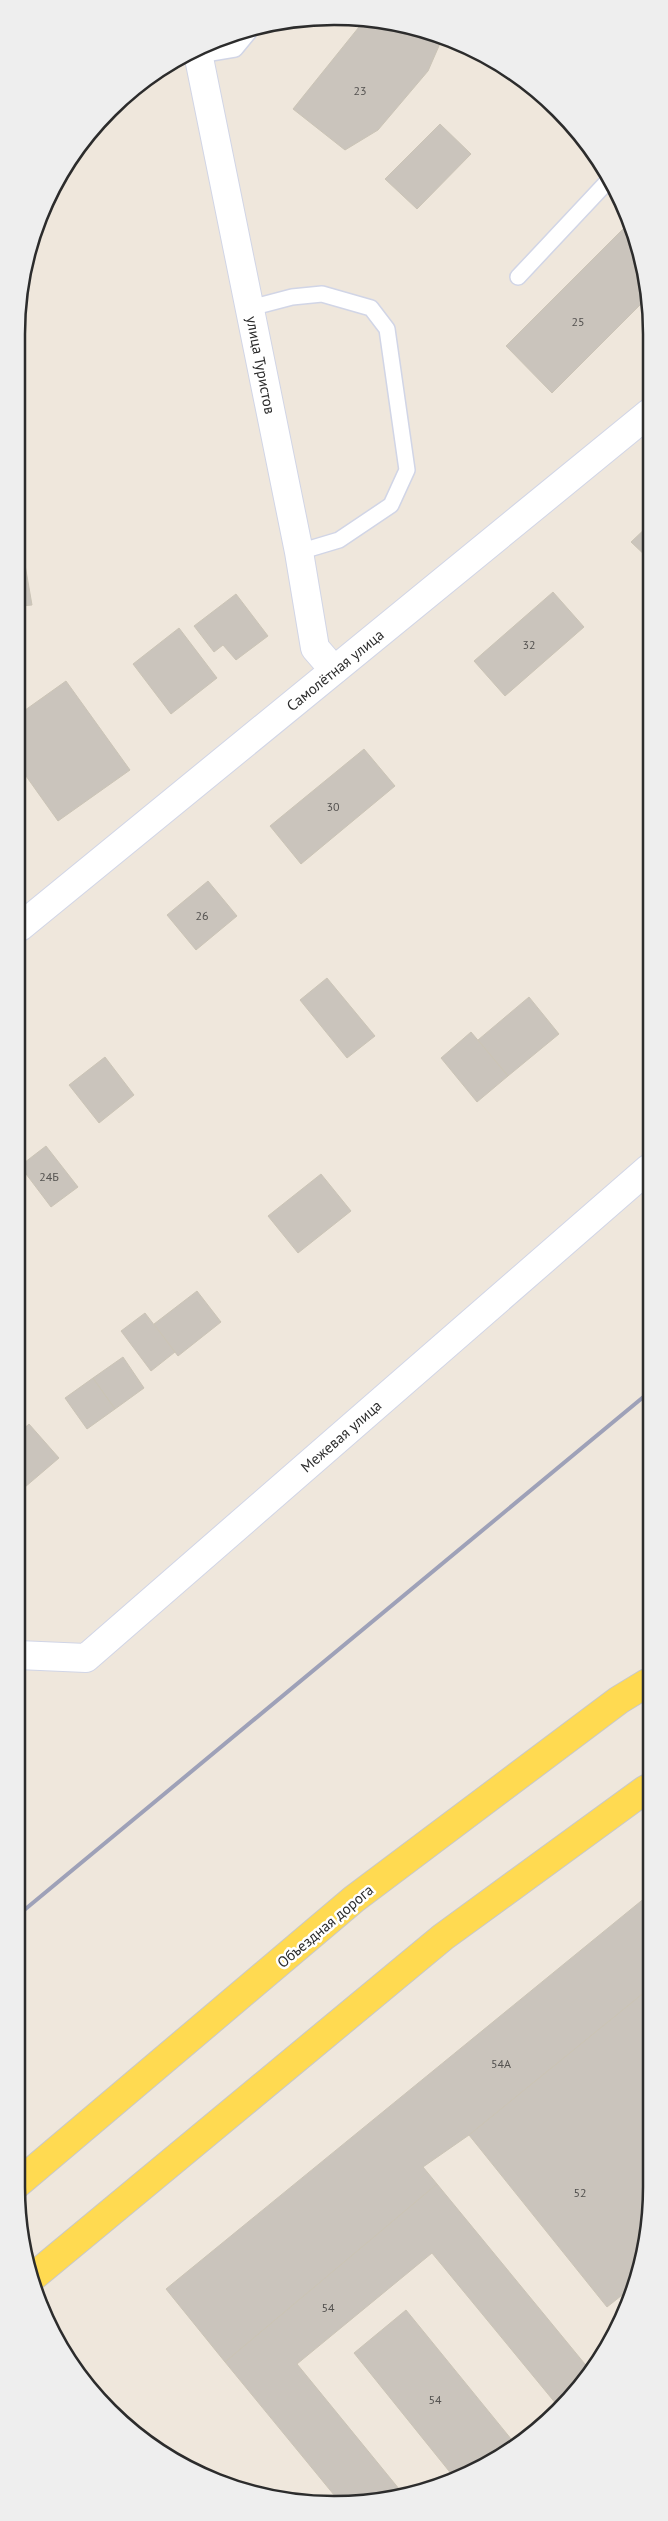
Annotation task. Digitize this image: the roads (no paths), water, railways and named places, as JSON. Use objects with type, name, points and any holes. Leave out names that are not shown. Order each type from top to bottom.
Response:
[{"type":"main road","name":"Объездная дорога","points":[[25,2177],[354,1900],[619,1700],[643,1685]]},
{"type":"main road","points":[[38,2273],[443,1937],[643,1791]]},
{"type":"street","name":"улица Туристов","points":[[199,56],[299,552],[315,648],[334,670]]},
{"type":"street","name":"Самолётная улица","points":[[25,922],[643,418]]},
{"type":"street","name":"Межевая улица","points":[[25,1655],[86,1658],[643,1173]]},
{"type":"lane","points":[[207,53],[235,49],[243,39]]},
{"type":"lane","points":[[518,277],[605,185]]},
{"type":"lane","points":[[250,308],[292,297],[322,294],[371,308],[387,329],[406,470],[391,504],[339,540],[299,552]]},
{"type":"railway","points":[[25,1909],[643,1397]]}]
